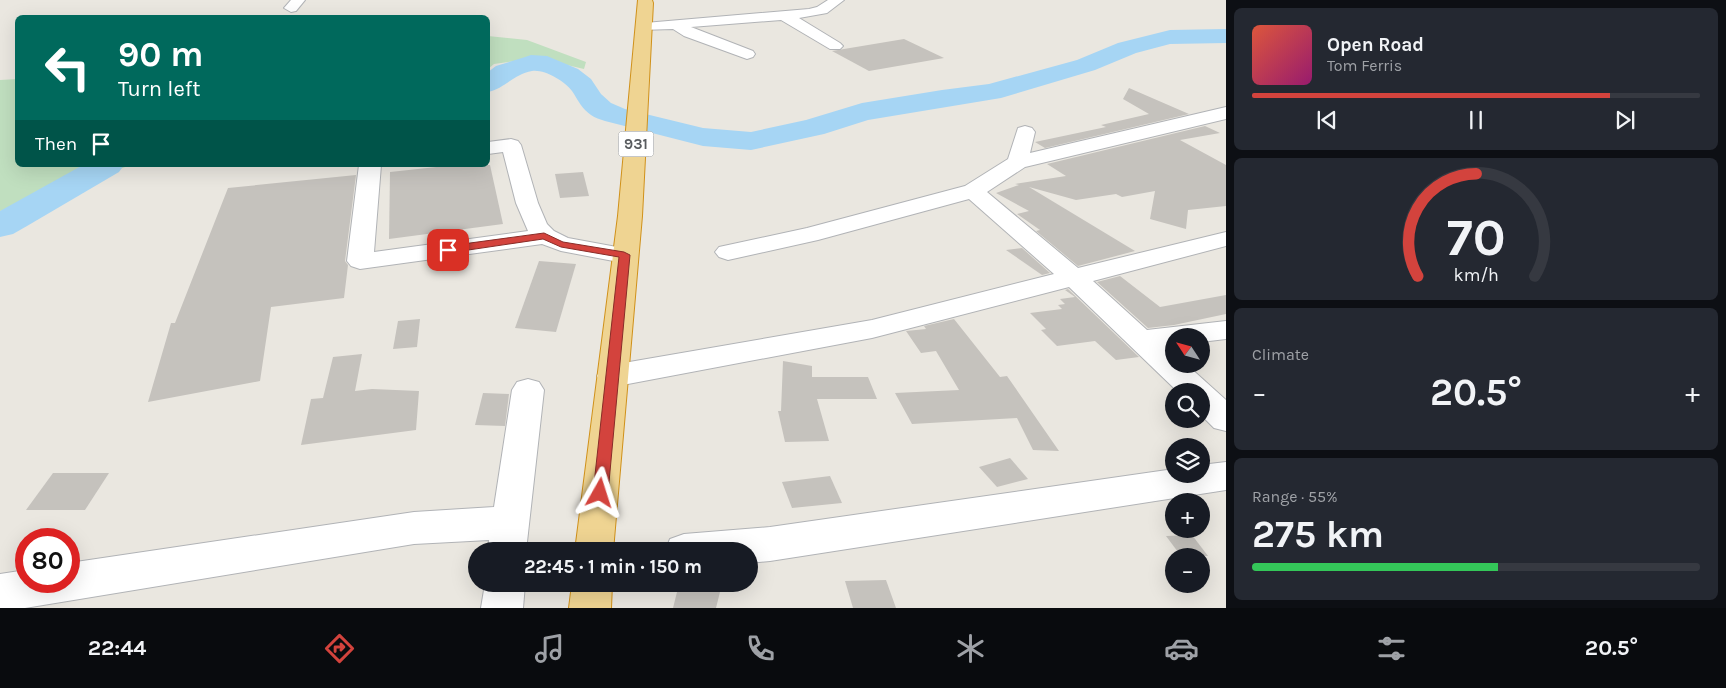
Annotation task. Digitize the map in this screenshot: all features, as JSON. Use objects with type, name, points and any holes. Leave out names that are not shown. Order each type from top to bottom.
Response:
[{"type":"highway","name":"931","points":[[595,542],[624,255],[630,216],[642,72],[645,0]]},
{"type":"highway","points":[[590,608],[591,592]]},
{"type":"street","points":[[645,27],[791,15],[822,10],[837,0]]},
{"type":"street","points":[[791,15],[835,46]]},
{"type":"street","points":[[676,24],[689,34],[747,54]]},
{"type":"street","points":[[728,252],[809,235],[973,191],[1018,162],[1226,113]]},
{"type":"street","points":[[1018,162],[1026,132]]},
{"type":"street","points":[[490,148],[511,145],[527,203],[536,226],[544,236],[561,244],[624,255]]},
{"type":"street","points":[[370,167],[360,261],[544,236]]},
{"type":"street","points":[[973,191],[1075,279],[1187,383]]},
{"type":"street","points":[[612,376],[872,329],[1226,240]]},
{"type":"street","points":[[1141,340],[1226,330]]},
{"type":"street","points":[[0,593],[414,528],[509,536],[528,390]]},
{"type":"street","points":[[1210,404],[1226,419]]},
{"type":"street","points":[[758,545],[1226,476]]},
{"type":"street","points":[[502,608],[503,592]]},
{"type":"green space","points":[[490,36],[527,40],[586,62],[584,69],[537,58],[494,64],[490,67]]},
{"type":"green space","points":[[15,79],[15,167],[125,167],[0,211],[0,80]]},
{"type":"building","points":[[904,39],[944,58],[869,71],[832,51]]},
{"type":"building","points":[[1129,88],[1189,114],[1045,148],[1035,142],[1106,127],[1101,125],[1149,114],[1123,99]]},
{"type":"building","points":[[1205,126],[1220,133],[1180,140],[1226,165],[1226,206],[1188,210],[1186,229],[1150,219],[1155,191],[1122,197],[1116,194],[1076,200],[1029,187],[1135,251],[1078,266],[1036,231],[1040,230],[1017,214],[1029,211],[996,193],[1019,185],[1015,184],[1066,176],[1047,164]]},
{"type":"building","points":[[490,165],[503,224],[389,239],[390,172],[436,167],[490,167]]},
{"type":"building","points":[[583,172],[589,196],[560,198],[555,174]]},
{"type":"building","points":[[356,175],[345,261],[348,265],[344,298],[271,307],[260,381],[148,402],[171,323],[175,323],[228,188]]},
{"type":"building","points":[[1022,248],[1050,273],[1042,275],[1006,250]]},
{"type":"building","points":[[539,261],[576,264],[556,332],[515,328]]},
{"type":"building","points":[[1120,276],[1160,307],[1226,295],[1226,314],[1174,325],[1148,328],[1097,282]]},
{"type":"building","points":[[1068,289],[1139,357],[1116,360],[1095,341],[1057,346],[1041,330],[1046,329],[1030,313],[1062,309],[1058,305],[1065,304],[1060,299],[1075,297],[1065,290]]},
{"type":"building","points":[[420,319],[417,347],[393,349],[398,321]]},
{"type":"building","points":[[954,319],[1000,377],[1007,376],[1059,451],[1033,450],[1017,418],[912,424],[895,393],[959,390],[936,351],[921,353],[906,331],[926,329],[924,326]]},
{"type":"building","points":[[362,354],[355,391],[372,389],[419,391],[416,430],[301,445],[311,399],[323,398],[333,357]]},
{"type":"building","points":[[783,361],[812,366],[812,377],[868,377],[877,399],[817,399],[829,441],[785,442],[778,411],[781,411]]},
{"type":"building","points":[[483,393],[509,394],[505,426],[475,425]]},
{"type":"building","points":[[1010,458],[1028,479],[997,487],[979,467]]},
{"type":"building","points":[[53,473],[109,473],[85,510],[26,510]]},
{"type":"building","points":[[830,476],[842,503],[792,508],[782,482]]},
{"type":"building","points":[[1168,538],[1194,538],[1202,548],[1175,548]]},
{"type":"building","points":[[886,580],[896,608],[853,608],[845,581]]},
{"type":"building","points":[[677,592],[720,592],[716,608],[673,608]]},
{"type":"waterway","points":[[490,82],[505,71],[531,63],[547,64],[569,75],[582,85],[590,99],[601,109],[615,115],[703,137],[751,141],[813,128],[862,112],[942,98],[991,92],[1086,65],[1127,48],[1170,37],[1226,36]]},
{"type":"waterway","points":[[0,226],[104,167]]},
{"type":"route","points":[[448,250],[544,236],[561,244],[624,255],[600,493]]}]
